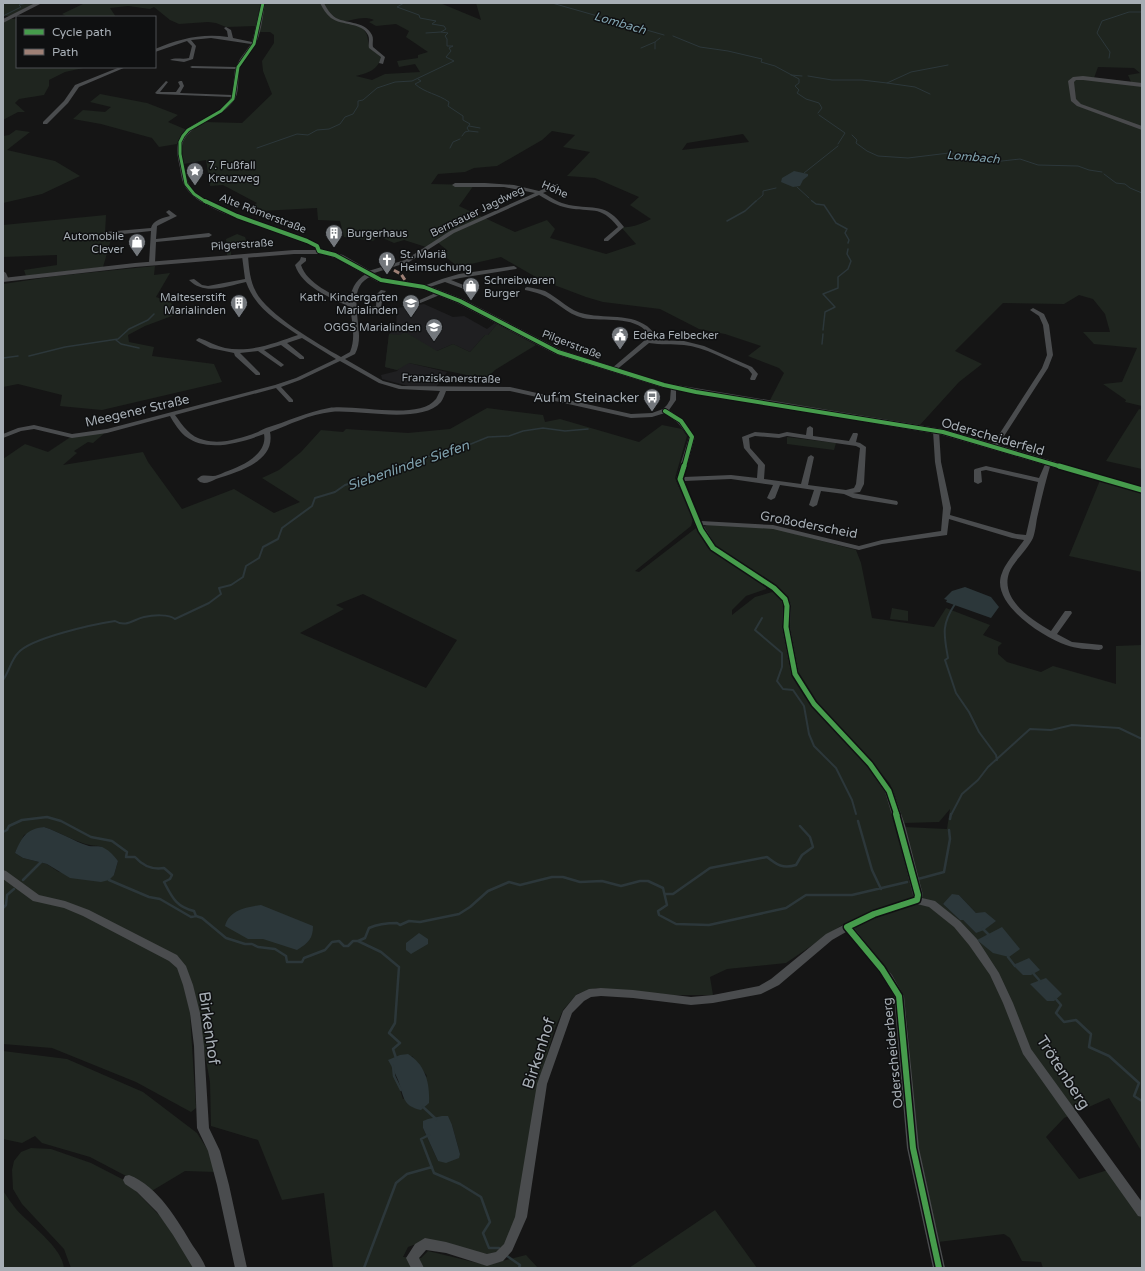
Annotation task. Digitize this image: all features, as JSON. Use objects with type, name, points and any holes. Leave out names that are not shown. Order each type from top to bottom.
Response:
[{"type":"main road","points":[[3,21],[39,3]]},
{"type":"main road","points":[[1142,85],[1080,78],[1075,78],[1071,81],[1072,94],[1076,103],[1142,128]]},
{"type":"main road","name":"Pilgerstraße","points":[[4,278],[152,263],[318,251],[335,255],[383,281],[424,287],[460,301],[554,350],[613,370],[674,388],[834,414]]},
{"type":"main road","name":"Oderscheiderfeld","points":[[834,414],[936,431],[1142,490]]},
{"type":"street","points":[[166,82],[157,93],[234,96],[238,68],[242,57],[253,43],[263,3]]},
{"type":"street","points":[[322,3],[326,13],[335,19],[356,24],[367,31],[370,37],[371,48],[383,57],[381,63]]},
{"type":"street","points":[[226,28],[229,30],[231,39]]},
{"type":"street","points":[[156,51],[176,42],[210,36],[253,43]]},
{"type":"street","points":[[172,60],[182,61],[191,59],[194,46],[189,40]]},
{"type":"street","points":[[192,67],[238,68]]},
{"type":"street","points":[[45,123],[66,102],[77,86],[122,68]]},
{"type":"street","points":[[177,94],[182,86],[180,82]]},
{"type":"street","name":"Alte Römerstraße","points":[[234,96],[230,103],[220,113],[189,131],[181,140],[180,151],[186,185],[197,197],[221,209],[307,241],[317,246],[318,251]]},
{"type":"street","name":"Höhe","points":[[455,185],[510,185],[539,192],[560,205],[605,211],[621,227],[606,240]]},
{"type":"street","name":"Bernsauer Jagdweg","points":[[369,274],[410,259],[452,232],[506,209],[556,185]]},
{"type":"street","points":[[152,263],[155,224],[174,216],[169,212]]},
{"type":"street","points":[[105,234],[154,229]]},
{"type":"street","points":[[154,241],[209,235]]},
{"type":"street","name":"Franziskanerstraße","points":[[245,256],[248,280],[253,293],[266,310],[302,336],[373,379],[388,385],[415,389],[510,389],[638,417],[649,416],[665,411]]},
{"type":"street","points":[[303,258],[303,261],[298,265],[302,275],[337,300],[354,309],[379,307],[380,294],[383,290]]},
{"type":"street","points":[[424,287],[443,280],[514,268]]},
{"type":"street","points":[[354,309],[354,295],[359,281],[369,274]]},
{"type":"street","points":[[192,280],[200,286],[208,288],[248,280]]},
{"type":"street","points":[[443,280],[464,287]]},
{"type":"street","points":[[527,289],[536,289],[547,294],[573,313],[590,317],[624,320],[643,325],[648,328],[651,333],[648,341],[613,370]]},
{"type":"street","points":[[416,303],[440,293]]},
{"type":"street","name":"Meegener Straße","points":[[3,436],[20,429],[34,427],[68,435],[86,435],[118,429],[298,379],[349,356],[355,350],[354,309]]},
{"type":"street","name":"Oderscheiderfeld","points":[[994,447],[1045,368],[1050,357],[1046,324],[1042,315],[1033,310]]},
{"type":"street","points":[[199,340],[218,349],[237,352],[260,350],[302,336]]},
{"type":"street","points":[[648,341],[684,343],[702,347],[750,368],[755,374],[753,379]]},
{"type":"street","points":[[282,343],[302,358]]},
{"type":"street","points":[[260,350],[281,365]]},
{"type":"street","points":[[237,352],[237,355],[258,374]]},
{"type":"street","points":[[277,386],[291,401]]},
{"type":"street","points":[[674,388],[672,402],[665,411],[680,419],[687,426],[692,436],[680,479],[705,538],[713,548],[774,588],[785,599],[787,606],[786,627],[788,647],[795,674],[814,704],[870,764],[890,791],[918,895],[916,900],[874,914],[847,928]]},
{"type":"street","points":[[172,415],[189,437],[205,443],[222,444],[233,442],[305,415],[331,410],[408,413],[420,411],[433,405],[441,398],[444,389]]},
{"type":"street","points":[[809,437],[810,428]]},
{"type":"street","points":[[211,479],[231,474],[255,460],[265,449],[268,443],[269,437],[266,430]]},
{"type":"street","name":"Großoderscheid","points":[[699,523],[774,527],[859,548],[882,542],[944,533],[947,508],[938,462],[936,431]]},
{"type":"street","points":[[680,479],[731,477],[760,481],[776,483],[818,489],[846,492],[856,490],[860,484],[863,447],[852,443],[787,434],[779,436],[755,434],[745,437],[747,448],[762,465],[760,481]]},
{"type":"street","points":[[852,443],[855,434]]},
{"type":"street","points":[[804,487],[811,457]]},
{"type":"street","points":[[1048,463],[1042,481],[1029,538],[1005,573],[1004,579],[1006,592],[1009,600],[1016,610],[1026,619],[1052,635],[1070,643],[1099,647]]},
{"type":"street","points":[[978,482],[977,470],[986,468],[1042,481]]},
{"type":"street","points":[[771,498],[776,483]]},
{"type":"street","points":[[814,505],[818,489]]},
{"type":"street","points":[[846,492],[853,496],[894,503]]},
{"type":"street","points":[[947,516],[1016,536],[1029,538]]},
{"type":"street","points":[[1052,635],[1068,614]]},
{"type":"street","name":"Birkenhof","points":[[3,874],[36,898],[65,906],[86,914],[173,958],[181,966],[188,985],[196,1020],[199,1046],[203,1128],[214,1151],[222,1178],[230,1211],[240,1268]]},
{"type":"street","name":"Trötenberg","points":[[916,900],[932,904],[957,924],[973,942],[994,974],[1008,1002],[1027,1051],[1142,1212]]},
{"type":"street","name":"Birkenhof","points":[[418,1268],[412,1258],[417,1250],[425,1244],[437,1245],[487,1260],[495,1259],[503,1254],[520,1222],[530,1150],[544,1077],[568,1011],[580,998],[589,993],[601,992],[691,1000],[713,999],[761,990],[775,982],[829,937],[847,928]]},
{"type":"street","name":"Oderscheiderberg","points":[[847,928],[887,974],[899,996],[913,1148],[939,1268]]},
{"type":"street","points":[[129,1180],[143,1189],[168,1215],[200,1268]]},
{"type":"shaded area","points":[[3,3],[36,3],[11,17],[3,15]]},
{"type":"shaded area","points":[[78,3],[321,3],[326,12],[333,18],[323,3],[440,3],[481,20],[476,3],[1142,3],[1142,406],[1125,402],[1126,400],[1103,384],[1122,382],[1137,348],[1094,344],[1083,332],[1110,332],[1105,314],[1093,299],[1079,295],[1064,304],[1003,303],[955,351],[982,364],[959,382],[919,426],[768,404],[784,373],[779,368],[748,356],[761,346],[725,334],[699,329],[660,309],[603,302],[586,297],[541,280],[501,257],[458,267],[442,254],[448,251],[436,241],[426,247],[404,240],[394,243],[378,236],[373,241],[344,237],[340,221],[318,220],[317,208],[261,211],[254,205],[257,203],[223,185],[210,186],[206,160],[184,164],[181,143],[185,135],[205,122],[242,123],[272,94],[263,71],[262,61],[274,43],[274,35],[270,32],[258,32],[259,26],[226,27],[208,22],[179,24],[170,20],[154,7],[150,9],[128,6],[110,8],[115,16],[66,16],[62,14],[83,4]],"holes":[[[367,18],[374,20],[369,22],[376,26],[396,24],[409,31],[406,37],[428,52],[418,55],[418,58],[397,61],[399,67],[415,64],[420,72],[385,74],[372,80],[356,76],[365,74],[375,68],[382,57],[370,48],[367,34],[364,30],[354,24],[342,22],[337,20]],[[1098,67],[1134,68],[1140,73],[1128,75],[1131,82],[1094,78]],[[552,131],[575,135],[563,147],[590,152],[567,176],[595,178],[639,197],[630,205],[651,219],[629,227],[621,227],[636,244],[606,254],[550,238],[555,229],[547,220],[515,232],[459,206],[474,185],[431,184],[438,174],[465,172],[474,168],[497,166],[542,140]],[[743,134],[749,142],[682,150],[687,143]]]},
{"type":"shaded area","points":[[16,19],[16,68],[83,68],[65,72],[49,80],[49,86],[44,95],[19,99],[15,103],[25,112],[18,112],[3,120],[3,22]]},
{"type":"shaded area","points":[[100,94],[147,103],[178,115],[168,122],[187,130],[181,136],[177,144],[159,147],[152,138],[101,124],[73,119],[83,110],[105,112],[111,107],[90,102]]},
{"type":"shaded area","points":[[16,130],[30,132],[7,150],[55,161],[80,176],[42,194],[3,203],[3,136],[9,135]]},
{"type":"shaded area","points":[[794,171],[808,174],[800,186],[793,187],[781,182],[782,178]]},
{"type":"shaded area","points":[[106,215],[105,234],[112,236],[103,267],[26,276],[24,270],[57,265],[57,255],[3,257],[3,225]]},
{"type":"shaded area","points":[[237,234],[245,237],[247,243],[231,245],[231,255],[227,255],[226,239]]},
{"type":"shaded area","points":[[155,266],[154,275],[170,273],[156,297],[170,302],[180,313],[145,326],[128,335],[129,342],[154,347],[152,356],[214,364],[222,382],[102,410],[60,406],[62,395],[18,384],[3,387],[3,284],[56,276]]},
{"type":"shaded area","name":"OGGS Marialinden","points":[[424,304],[453,317],[464,316],[487,329],[495,323],[497,324],[470,352],[453,344],[409,363],[447,372],[436,387],[408,386],[382,379],[381,375],[397,371],[399,369],[397,370],[385,367],[389,334],[396,328],[397,308]]},
{"type":"shaded area","points":[[497,324],[536,345],[495,370],[486,379],[409,363],[397,370],[385,367],[389,334],[400,335],[405,332],[437,351],[453,344],[470,352]]},
{"type":"shaded area","points":[[487,408],[543,415],[545,422],[560,419],[639,442],[662,425],[682,429],[687,436],[675,478],[693,519],[691,526],[635,571],[639,572],[696,528],[708,548],[766,587],[766,589],[746,596],[732,610],[732,615],[755,597],[779,590],[715,548],[703,527],[708,524],[773,528],[856,550],[861,563],[872,618],[934,627],[946,608],[990,625],[983,635],[1002,643],[998,647],[998,654],[1007,662],[1041,672],[1053,666],[1116,684],[1116,646],[1142,645],[1142,1152],[1109,1098],[1064,1118],[1046,1137],[1079,1179],[1111,1169],[1142,1212],[1142,1268],[1043,1268],[1041,1262],[1022,1261],[1010,1238],[1004,1234],[938,1242],[916,1132],[907,1022],[903,994],[890,973],[856,933],[845,923],[786,963],[727,969],[710,977],[713,995],[673,995],[596,988],[577,994],[563,1010],[555,1028],[539,1082],[516,1220],[508,1239],[495,1256],[427,1240],[408,1247],[403,1257],[421,1258],[428,1251],[486,1265],[526,1255],[538,1268],[333,1268],[324,1193],[282,1200],[258,1140],[211,1126],[210,1082],[198,1015],[190,1015],[196,1108],[191,1112],[136,1082],[52,1048],[3,1044],[3,459],[25,444],[48,452],[72,436],[107,431],[93,443],[88,442],[74,451],[77,453],[63,465],[143,452],[148,462],[182,509],[234,489],[274,513],[300,502],[262,478],[279,470],[301,452],[321,430],[343,432],[346,429],[408,433],[450,429]],"holes":[[[363,594],[457,640],[426,688],[300,633],[344,609],[336,605]],[[859,747],[890,784],[903,823],[939,822],[950,809],[947,829],[904,827],[878,777]],[[44,827],[79,842],[100,846],[118,861],[114,875],[59,872],[47,864],[23,858],[15,853],[24,835]],[[959,895],[976,913],[976,933],[943,904]],[[412,1056],[427,1076],[403,1099],[394,1071]],[[452,1125],[460,1154],[438,1161],[423,1128]]]},
{"type":"shaded area","points":[[1139,409],[1142,410],[1142,469],[1106,461]]},
{"type":"shaded area","points":[[787,437],[836,443],[834,450],[787,444]]},
{"type":"shaded area","points":[[1101,478],[1142,490],[1142,572],[1069,556]]},
{"type":"shaded area","points":[[965,587],[991,597],[999,607],[991,618],[946,602],[947,600],[944,599],[952,591]]},
{"type":"shaded area","points":[[892,608],[908,611],[908,621],[890,619]]},
{"type":"shaded area","points":[[44,827],[83,844],[106,849],[118,861],[114,875],[109,880],[101,882],[70,878],[47,864],[23,858],[15,853],[25,835],[33,830]]},
{"type":"shaded area","points":[[952,894],[959,895],[976,913],[985,912],[996,921],[984,930],[976,933],[943,904]]},
{"type":"shaded area","points":[[261,905],[313,926],[312,934],[309,940],[297,950],[263,939],[248,939],[225,926],[230,916],[239,910]]},
{"type":"shaded area","points":[[1002,927],[1020,949],[1009,957],[993,953],[977,940]]},
{"type":"shaded area","points":[[419,933],[428,939],[428,944],[411,954],[406,950],[406,943]]},
{"type":"shaded area","points":[[1029,958],[1040,970],[1031,975],[1023,975],[1013,965]]},
{"type":"shaded area","points":[[1046,978],[1062,994],[1054,1001],[1047,1001],[1030,984]]},
{"type":"shaded area","points":[[3,1051],[67,1059],[143,1092],[197,1133],[209,1152],[216,1172],[185,1171],[150,1192],[128,1177],[90,1157],[42,1143],[35,1136],[22,1143],[3,1139]]},
{"type":"shaded area","points":[[408,1054],[414,1058],[423,1069],[428,1082],[429,1103],[421,1110],[410,1106],[405,1100],[398,1080],[388,1060],[400,1055]]},
{"type":"shaded area","points":[[448,1116],[460,1154],[459,1158],[446,1163],[438,1161],[423,1128],[423,1121]]},
{"type":"shaded area","points":[[31,1148],[51,1149],[91,1163],[126,1181],[160,1216],[177,1237],[195,1268],[71,1268],[64,1249],[22,1204],[13,1189],[12,1170],[14,1161],[21,1152]]},
{"type":"shaded area","points":[[3,1191],[16,1209],[51,1244],[62,1260],[64,1268],[3,1268]]},
{"type":"shaded area","points":[[715,1210],[757,1268],[629,1268]]},
{"type":"waterway","points":[[3,16],[21,7],[19,5],[27,3]]},
{"type":"waterway","points":[[404,3],[397,7],[419,15],[420,18],[436,21],[432,24],[444,26],[446,29],[441,32]]},
{"type":"waterway","name":"Lombach","points":[[552,3],[664,35]]},
{"type":"waterway","points":[[1109,58],[1110,52],[1097,33],[1102,21],[1129,12],[1142,12]]},
{"type":"waterway","points":[[257,148],[297,134],[308,135],[317,130],[329,129],[340,124],[345,117],[353,114],[358,106],[358,101],[363,100],[377,88],[395,82],[412,81],[454,61],[446,57],[451,51],[449,48],[453,46],[447,46],[447,39],[445,36],[448,33],[441,32]]},
{"type":"waterway","points":[[426,33],[441,32]]},
{"type":"waterway","name":"Lombach","points":[[673,36],[700,47],[728,51],[762,59],[761,62],[775,66],[792,75]]},
{"type":"waterway","points":[[655,42],[660,38]]},
{"type":"waterway","points":[[641,48],[655,42]]},
{"type":"waterway","points":[[655,42],[655,49]]},
{"type":"waterway","points":[[887,83],[911,72],[948,65]]},
{"type":"waterway","name":"Lombach","points":[[792,75],[802,76]]},
{"type":"waterway","name":"Lombach","points":[[792,75],[799,79],[799,83],[795,86],[799,90],[797,93],[806,99],[819,103],[822,108],[818,113]]},
{"type":"waterway","points":[[808,76],[832,80],[862,80],[887,83]]},
{"type":"waterway","points":[[418,79],[421,81],[415,84],[449,102],[448,106],[463,116],[463,120],[470,124],[467,128],[469,131]]},
{"type":"waterway","points":[[887,83],[915,87],[930,94]]},
{"type":"waterway","name":"Lombach","points":[[819,115],[845,133],[838,144]]},
{"type":"waterway","points":[[469,126],[480,128]]},
{"type":"waterway","points":[[462,136],[465,132],[469,131]]},
{"type":"waterway","points":[[469,131],[478,132]]},
{"type":"waterway","name":"Lombach","points":[[852,135],[857,140],[856,143],[867,151],[878,156],[908,158],[949,153],[963,156],[987,157],[993,162],[1020,159],[1038,165],[1078,166],[1089,170],[1102,172]]},
{"type":"waterway","points":[[450,148],[453,142],[460,139]]},
{"type":"waterway","points":[[804,173],[838,146]]},
{"type":"waterway","name":"Lombach","points":[[1104,174],[1116,183],[1125,184],[1142,193]]},
{"type":"waterway","points":[[797,187],[809,198]]},
{"type":"waterway","points":[[755,202],[763,195],[763,191],[776,188]]},
{"type":"waterway","points":[[727,221],[745,211],[756,201]]},
{"type":"waterway","points":[[812,201],[816,204],[824,205],[836,223],[847,229],[845,233],[849,240],[848,243]]},
{"type":"waterway","points":[[823,330],[825,312],[835,307],[823,294],[838,288],[838,277],[848,269],[851,261],[847,254],[848,249]]},
{"type":"waterway","points":[[29,356],[65,347],[118,339],[129,329],[148,320],[154,314]]},
{"type":"waterway","points":[[822,344],[823,334]]},
{"type":"waterway","points":[[116,340],[121,344],[139,348]]},
{"type":"waterway","points":[[3,358],[18,356]]},
{"type":"waterway","name":"Siebenlinder Siefen","points":[[398,467],[402,464],[430,456],[444,455],[488,437],[509,436],[523,431],[543,428],[565,431],[588,429]]},
{"type":"waterway","name":"Siebenlinder Siefen","points":[[3,680],[18,653],[25,647],[35,642],[64,632],[115,621],[123,624],[140,618],[156,615],[172,617],[175,619],[209,603],[221,594],[219,588],[231,585],[243,577],[246,566],[259,558],[263,547],[278,539],[282,528],[312,506],[315,498],[335,492],[345,485],[392,471],[400,466]]},
{"type":"waterway","points":[[955,604],[947,618],[945,636],[948,658],[945,660],[956,693],[969,712],[979,732],[996,755],[997,759]]},
{"type":"waterway","points":[[762,618],[755,630],[782,653],[782,667],[777,681],[783,689],[793,690],[804,706],[809,734],[814,746],[836,768],[852,800],[856,814]]},
{"type":"waterway","points":[[997,759],[1030,729],[1051,730],[1072,725],[1119,728],[1142,739]]},
{"type":"waterway","points":[[951,815],[962,794],[978,780],[988,767],[997,759]]},
{"type":"waterway","points":[[950,819],[951,814]]},
{"type":"waterway","points":[[3,832],[7,830],[9,826],[22,820],[47,817],[61,821],[91,837],[112,841],[127,852],[126,857],[135,857],[141,863],[152,868],[164,868],[172,875],[170,879],[164,882],[175,901],[183,907],[194,911],[196,916]]},
{"type":"waterway","points":[[858,821],[872,870],[881,888]]},
{"type":"waterway","points":[[665,894],[673,894],[710,868],[767,857],[780,866],[787,867],[796,865],[802,855],[813,847],[810,837],[800,826]]},
{"type":"waterway","points":[[918,879],[944,872],[950,839],[949,830]]},
{"type":"waterway","points":[[23,880],[41,862]]},
{"type":"waterway","points":[[358,941],[365,938],[369,928],[383,924],[397,923],[400,925],[409,921],[420,922],[459,914],[470,907],[488,891],[509,882],[520,885],[552,877],[563,877],[580,882],[602,881],[621,886],[640,881],[648,881],[663,888],[667,905],[658,911],[659,915],[676,924],[709,925],[786,908],[806,895],[852,895],[881,888]]},
{"type":"waterway","points":[[109,880],[149,897],[160,899],[191,917],[196,916]]},
{"type":"waterway","points":[[881,888],[907,882]]},
{"type":"waterway","points":[[3,908],[6,905],[7,895],[14,889]]},
{"type":"waterway","points":[[196,916],[202,918],[226,938],[245,944],[252,944],[258,947],[275,949],[286,956],[287,962],[302,962],[304,958],[325,950],[332,942],[339,941],[344,946],[348,946],[353,941],[358,941]]},
{"type":"waterway","points":[[983,929],[989,935],[987,937]]},
{"type":"waterway","points":[[358,941],[381,952],[399,967],[395,1023],[389,1033],[400,1043],[393,1049],[396,1058]]},
{"type":"waterway","points":[[1008,957],[1015,966]]},
{"type":"waterway","points":[[1033,973],[1040,981]]},
{"type":"waterway","points":[[1055,998],[1061,1005],[1056,1013],[1064,1022],[1076,1020],[1091,1034],[1089,1047],[1109,1056],[1139,1083],[1134,1096],[1142,1101]]},
{"type":"waterway","points":[[393,1066],[394,1076],[401,1090]]},
{"type":"waterway","points":[[423,1107],[436,1119]]},
{"type":"waterway","points":[[429,1135],[421,1139],[432,1167]]},
{"type":"waterway","points":[[364,1268],[396,1183],[407,1174],[432,1167]]},
{"type":"waterway","points":[[432,1167],[434,1173],[460,1184],[481,1197],[490,1222],[483,1233],[489,1248],[499,1248]]},
{"type":"waterway","points":[[507,1256],[520,1265],[519,1268]]},
{"type":"marked path","points":[[386,266],[401,274],[407,283]]},
{"type":"cycle path","points":[[263,3],[254,44],[238,67],[233,99],[228,106],[221,111],[188,130],[180,142],[179,148],[186,184],[190,191],[210,205],[237,216],[294,235],[317,246],[319,251],[335,255],[381,280],[424,287],[460,301],[558,352],[664,385],[696,392],[943,432],[1142,490]]},
{"type":"cycle path","points":[[665,411],[681,421],[692,437],[680,479],[701,530],[713,548],[774,588],[785,599],[787,606],[786,627],[795,674],[814,704],[870,764],[889,791],[900,825],[918,895],[917,900],[874,914],[847,927],[889,977],[899,996],[913,1148],[939,1268]]},
{"type":"place","name":"7. Fußfall Kreuzweg","points":[[195,186]]},
{"type":"place","name":"Burgerhaus","points":[[334,248]]},
{"type":"place","name":"Automobile Clever","points":[[137,257]]},
{"type":"place","name":"St. Mariä Heimsuchung","points":[[387,275]]},
{"type":"place","name":"Schreibwaren Burger","points":[[471,301]]},
{"type":"place","name":"Malteserstift Marialinden","points":[[239,318]]},
{"type":"place","name":"Kath. Kindergarten Marialinden","points":[[411,318]]},
{"type":"place","name":"OGGS Marialinden","points":[[434,342]]},
{"type":"place","name":"Edeka Felbecker","points":[[620,350]]},
{"type":"place","name":"Auf´m Steinacker","points":[[652,412]]}]
